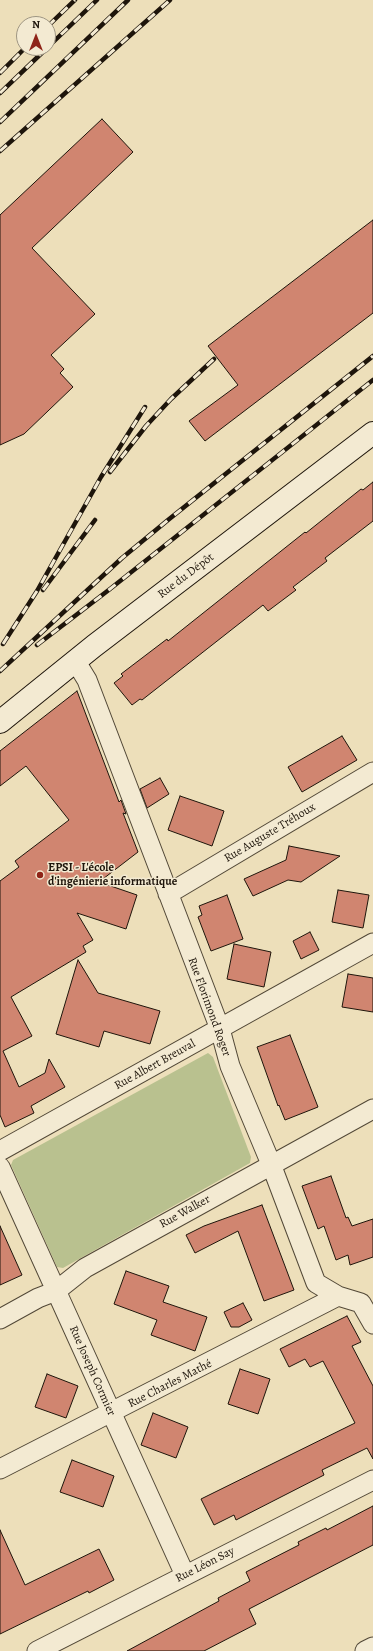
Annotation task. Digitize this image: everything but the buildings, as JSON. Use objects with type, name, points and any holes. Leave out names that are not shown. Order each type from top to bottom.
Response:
[{"type":"main road","name":"Rue du Dépôt","points":[[0,722],[373,433]]},
{"type":"street","name":"Rue Florimond Roger","points":[[76,662],[87,680],[220,1029],[230,1066],[271,1164],[316,1283],[338,1296],[367,1299],[373,1324]]},
{"type":"street","name":"Rue Auguste Tréhoux","points":[[168,894],[373,772]]},
{"type":"street","name":"Rue Albert Breuval","points":[[0,1151],[373,944]]},
{"type":"street","name":"Rue Walker","points":[[0,1319],[38,1298],[56,1291],[85,1268],[373,1109]]},
{"type":"street","name":"Rue Joseph Cormier","points":[[0,1167],[185,1575]]},
{"type":"street","name":"Rue Charles Mathé","points":[[0,1469],[111,1414],[338,1296]]},
{"type":"street","name":"Rue Léon Say","points":[[37,1651],[373,1480]]},
{"type":"street","points":[[365,1651],[373,1647]]},
{"type":"green space","points":[[208,1053],[213,1057],[251,1157],[250,1163],[63,1268],[57,1267],[11,1165],[13,1160]]},
{"type":"railway","points":[[56,18],[75,0]]},
{"type":"railway","points":[[56,39],[97,0]]},
{"type":"railway","points":[[0,122],[128,0]]},
{"type":"railway","points":[[0,151],[170,0]]},
{"type":"railway","points":[[0,73],[17,56]]},
{"type":"railway","points":[[0,93],[39,56]]},
{"type":"railway","points":[[0,671],[122,558],[373,356]]},
{"type":"railway","points":[[110,472],[146,426],[171,399],[214,359]]},
{"type":"railway","points":[[37,645],[110,589],[373,380]]},
{"type":"railway","points":[[3,644],[37,591],[101,477],[145,407]]},
{"type":"railway","points":[[43,590],[95,520]]},
{"type":"place","name":"EPSI - L'école d'ingénierie informatique","points":[[40,875]]}]
